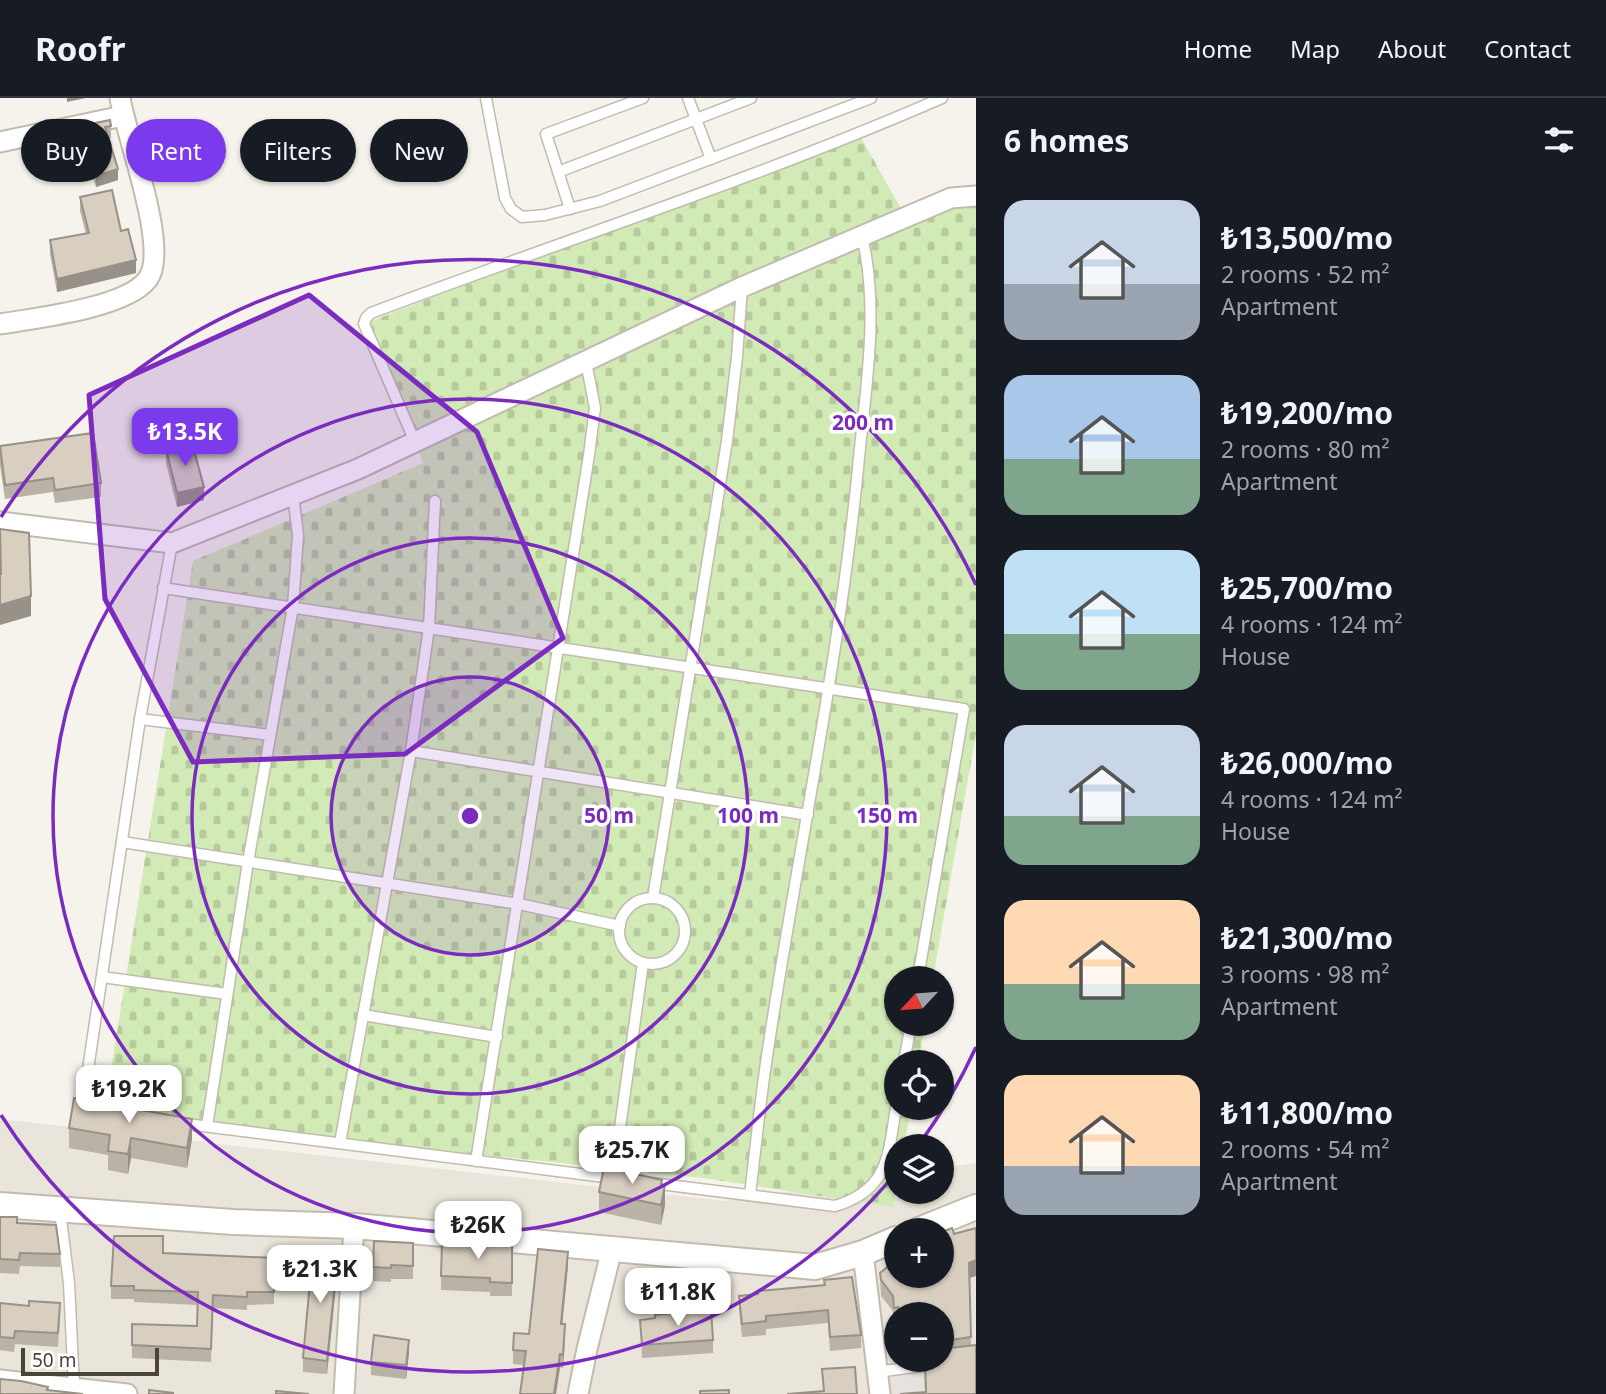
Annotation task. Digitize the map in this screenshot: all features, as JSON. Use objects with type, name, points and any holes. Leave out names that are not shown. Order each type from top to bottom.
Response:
[{"type":"street","points":[[0,142],[121,107],[144,191],[154,241],[154,268],[147,280],[134,292],[108,303],[0,324]]},
{"type":"street","points":[[0,522],[172,542],[358,469],[742,287],[951,198],[976,196]]},
{"type":"street","points":[[0,1205],[233,1222],[354,1226],[815,1266],[884,1245]]},
{"type":"street","points":[[949,1218],[976,1207]]},
{"type":"street","points":[[344,1394],[354,1226]]},
{"type":"street","points":[[578,1394],[612,1249]]},
{"type":"street","points":[[863,1253],[880,1394]]},
{"type":"street","points":[[0,1380],[127,1394]]},
{"type":"lane","points":[[486,98],[505,198],[511,209],[522,217],[545,215],[600,201],[857,101],[871,98]]},
{"type":"lane","points":[[570,209],[546,134],[643,98]]},
{"type":"lane","points":[[688,98],[711,159]]},
{"type":"lane","points":[[558,172],[751,98]]},
{"type":"lane","points":[[415,442],[364,324],[371,313],[587,233],[722,187],[874,128],[942,98]]},
{"type":"lane","points":[[750,1195],[769,1044],[830,688],[853,520],[869,352],[869,284],[862,236]]},
{"type":"lane","points":[[653,898],[727,441],[742,287]]},
{"type":"lane","points":[[477,1161],[595,408],[586,362]]},
{"type":"lane","points":[[207,1126],[248,862],[293,607],[298,535],[293,495]]},
{"type":"lane","points":[[340,1143],[411,751],[429,628],[435,501]]},
{"type":"lane","points":[[112,1113],[98,1111],[88,1100],[86,1092],[140,719],[172,542]]},
{"type":"lane","points":[[163,588],[964,709],[920,966]]},
{"type":"lane","points":[[140,719],[270,735]]},
{"type":"lane","points":[[411,751],[808,815]]},
{"type":"lane","points":[[121,842],[519,904],[620,926]]},
{"type":"lane","points":[[653,898],[662,900],[678,911],[682,919],[684,938],[675,954],[668,960],[643,963],[628,953],[622,945],[620,926],[628,909],[635,903],[653,898]]},
{"type":"lane","points":[[613,1178],[643,963]]},
{"type":"lane","points":[[102,977],[228,993]]},
{"type":"lane","points":[[363,1015],[497,1037]]},
{"type":"lane","points":[[640,1181],[835,1206],[855,1198],[873,1184],[887,1162],[894,1120]]},
{"type":"lane","points":[[166,1121],[626,1180]]},
{"type":"lane","points":[[60,1209],[69,1283],[74,1388]]},
{"type":"lane","points":[[877,1372],[884,1371]]},
{"type":"highlighted area","points":[[309,295],[477,432],[563,638],[405,754],[193,762],[105,599],[89,395]]},
{"type":"shaded area","points":[[0,1119],[725,1201],[884,1177],[884,1204],[954,1204],[954,1166],[976,1163],[976,1340],[954,1351],[954,1302],[884,1302],[884,1372],[910,1372],[864,1394],[0,1394]]},
{"type":"shaded area","points":[[976,1340],[976,1394],[864,1394],[910,1372],[954,1372],[954,1351]]},
{"type":"green space","points":[[858,132],[900,207],[976,194],[976,734],[935,966],[884,966],[884,1036],[923,1036],[921,1050],[884,1050],[884,1120],[909,1120],[906,1134],[884,1134],[884,1204],[894,1204],[893,1207],[703,1178],[104,1113],[193,561],[423,463],[369,322]]},
{"type":"building","points":[[112,150],[118,169],[112,171]]},
{"type":"building","points":[[112,190],[121,231],[128,229],[136,260],[57,279],[50,240],[89,233],[80,197]]},
{"type":"building","points":[[93,433],[101,483],[55,490],[53,478],[5,485],[0,446]]},
{"type":"building","points":[[192,443],[204,487],[177,493],[166,449]]},
{"type":"building","points":[[0,529],[29,533],[31,596],[0,605],[1,574]]},
{"type":"building","points":[[74,1098],[192,1119],[187,1148],[131,1138],[128,1154],[108,1151],[110,1135],[69,1128]]},
{"type":"building","points":[[604,1167],[662,1180],[661,1184],[665,1185],[661,1205],[599,1192]]},
{"type":"building","points":[[0,1217],[17,1217],[17,1223],[56,1225],[60,1254],[20,1253],[19,1260],[0,1259]]},
{"type":"building","points":[[976,1228],[976,1260],[969,1263],[971,1337],[954,1340],[954,1302],[894,1302],[887,1288],[954,1288],[954,1234]]},
{"type":"building","points":[[114,1236],[163,1236],[163,1253],[274,1258],[274,1292],[247,1292],[247,1297],[213,1295],[211,1349],[132,1345],[132,1324],[197,1326],[198,1292],[134,1290],[134,1286],[111,1286]]},
{"type":"building","points":[[374,1241],[413,1243],[413,1266],[373,1267]]},
{"type":"building","points":[[442,1243],[512,1245],[512,1283],[490,1282],[490,1278],[441,1276]]},
{"type":"building","points":[[538,1249],[568,1252],[561,1324],[565,1324],[563,1355],[560,1354],[554,1394],[520,1394],[526,1351],[513,1350],[514,1333],[529,1334]]},
{"type":"building","points":[[313,1250],[338,1252],[327,1361],[303,1358]]},
{"type":"building","points":[[884,1270],[884,1284],[881,1280],[880,1273]]},
{"type":"building","points":[[852,1277],[861,1335],[830,1337],[828,1310],[766,1316],[766,1321],[742,1324],[739,1296],[758,1294],[758,1291],[825,1285],[824,1280]]},
{"type":"building","points":[[29,1301],[60,1303],[58,1333],[15,1331],[14,1338],[0,1337],[0,1303],[29,1306]]},
{"type":"building","points":[[711,1309],[713,1340],[642,1345],[640,1320],[655,1318],[655,1315]]},
{"type":"building","points":[[374,1335],[409,1340],[406,1365],[371,1362]]},
{"type":"building","points":[[976,1345],[976,1394],[900,1394],[926,1392],[925,1372],[954,1372],[954,1348]]},
{"type":"building","points":[[855,1367],[857,1394],[787,1394],[824,1391],[822,1369]]},
{"type":"building","points":[[0,1379],[48,1387],[47,1390],[83,1394],[0,1394]]},
{"type":"building","points":[[149,1390],[173,1393],[173,1394],[149,1394]]},
{"type":"building","points":[[729,1390],[729,1394],[700,1394],[700,1391]]},
{"type":"building","points":[[276,1391],[309,1394],[276,1394]]}]
